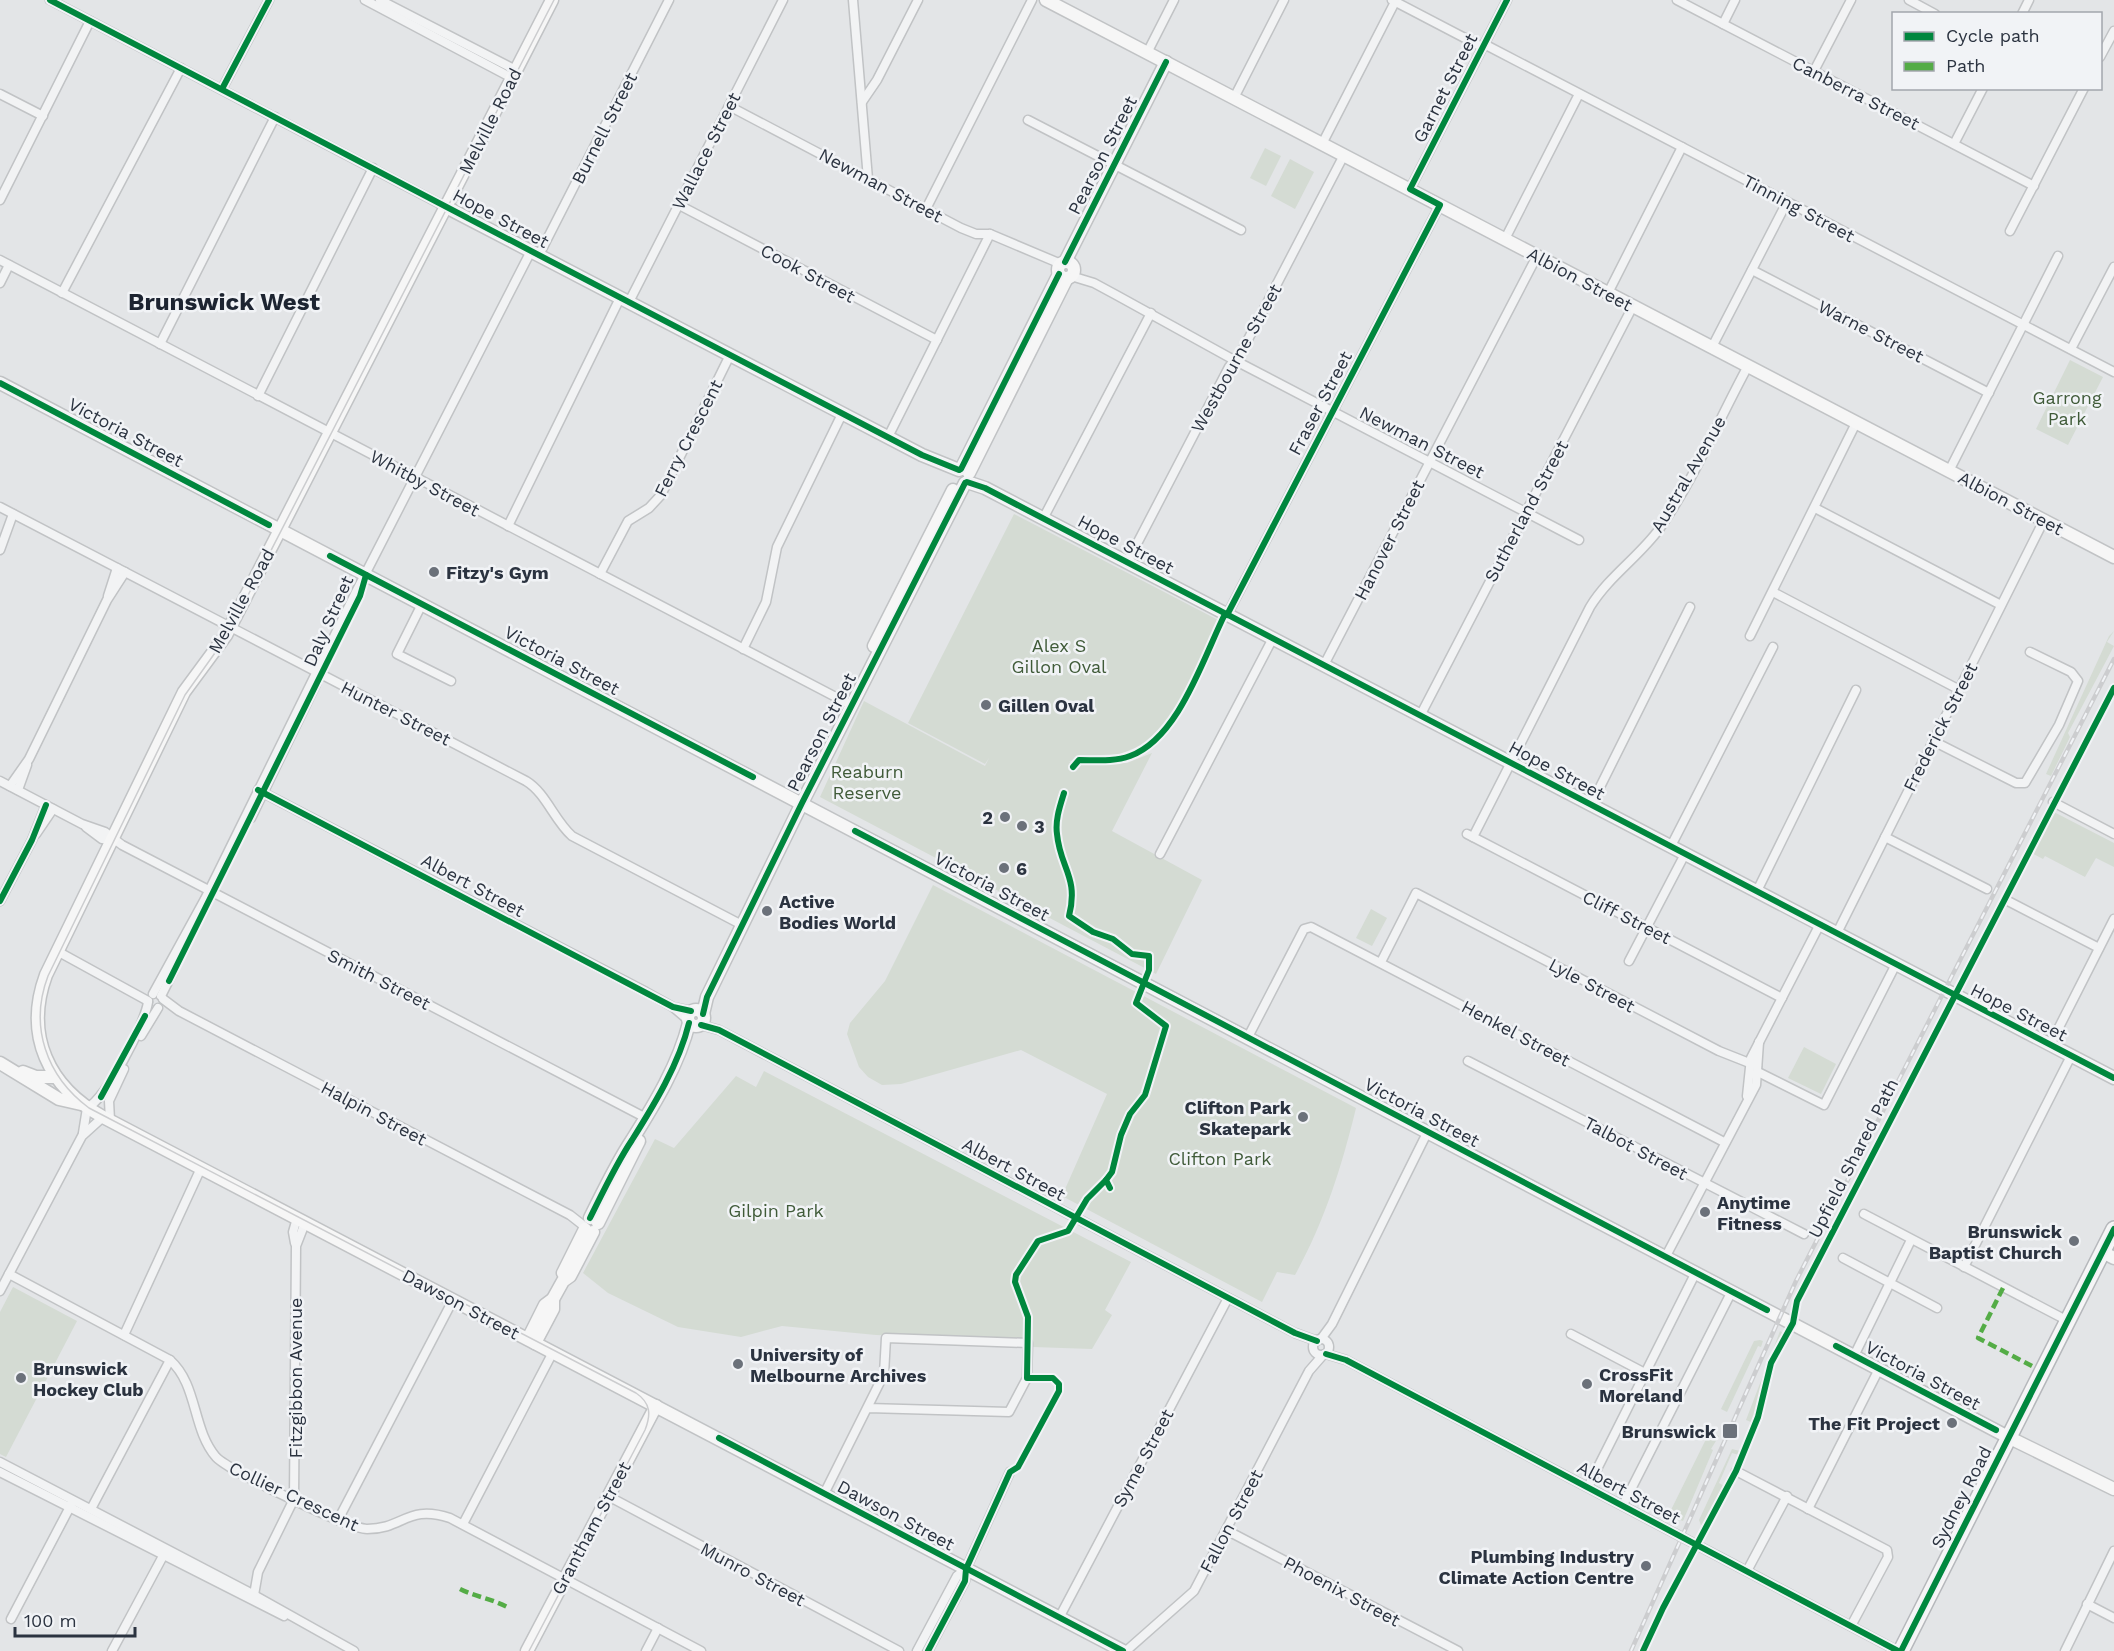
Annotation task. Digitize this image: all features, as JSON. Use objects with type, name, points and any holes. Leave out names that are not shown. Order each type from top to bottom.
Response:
[{"type":"highway","name":"Sydney Road","points":[[1899,1651],[2068,1321],[2108,1255],[2114,1229]]},
{"type":"street","name":"Hope Street","points":[[51,0],[2114,1077]]},
{"type":"street","points":[[222,90],[269,0]]},
{"type":"street","points":[[366,0],[514,74]]},
{"type":"street","points":[[380,0],[432,31]]},
{"type":"street","name":"Melville Road","points":[[84,1106],[56,1077],[43,1051],[37,1020],[42,987],[57,951],[184,692],[218,648],[230,627],[552,0]]},
{"type":"street","name":"Burnell Street","points":[[416,478],[669,0]]},
{"type":"street","name":"Wallace Street","points":[[508,526],[625,300],[679,205],[783,0]]},
{"type":"street","points":[[853,0],[868,179]]},
{"type":"street","points":[[862,103],[877,80],[918,0]]},
{"type":"street","points":[[926,209],[1032,0]]},
{"type":"street","name":"Albion Street","points":[[1046,0],[2114,557]]},
{"type":"street","points":[[1147,52],[1174,0]]},
{"type":"street","points":[[1234,98],[1284,0]]},
{"type":"street","name":"Garnet Street","points":[[1410,189],[1507,0]]},
{"type":"street","name":"Canberra Street","points":[[1677,0],[2034,186]]},
{"type":"street","points":[[1723,24],[1735,0]]},
{"type":"street","points":[[1814,71],[1851,0]]},
{"type":"street","points":[[1909,0],[1931,12]]},
{"type":"street","points":[[1322,144],[1394,1]]},
{"type":"street","name":"Tinning Street","points":[[1394,1],[1682,147],[2114,372]]},
{"type":"street","points":[[0,200],[90,21]]},
{"type":"street","points":[[2102,53],[2114,31]]},
{"type":"street","name":"Pearson Street","points":[[532,1341],[553,1309],[553,1299],[563,1281],[563,1272],[590,1224],[631,1140],[644,1122],[707,997],[851,705],[856,684],[884,626],[963,476],[1169,64]]},
{"type":"street","points":[[62,293],[181,68]]},
{"type":"street","points":[[1954,144],[1982,90]]},
{"type":"street","points":[[2010,231],[2083,90]]},
{"type":"street","points":[[0,94],[43,117]]},
{"type":"street","points":[[1504,239],[1579,94]]},
{"type":"street","name":"Newman Street","points":[[729,106],[971,232],[990,234],[1094,283],[1234,360],[1579,540]]},
{"type":"street","points":[[160,344],[274,117]]},
{"type":"street","points":[[1028,120],[1241,230]]},
{"type":"street","points":[[1608,293],[1682,147]]},
{"type":"street","name":"Westbourne Street","points":[[1128,561],[1234,360],[1242,351],[1344,155]]},
{"type":"street","points":[[258,396],[373,168]]},
{"type":"street","points":[[1712,347],[1787,202]]},
{"type":"street","name":"Cook Street","points":[[679,205],[937,340]]},
{"type":"street","name":"Fraser Street","points":[[1227,615],[1440,205]]},
{"type":"street","points":[[888,437],[990,234]]},
{"type":"street","points":[[1949,471],[2058,255]]},
{"type":"street","name":"Hanover Street","points":[[1324,665],[1537,256]]},
{"type":"street","name":"Whitby Street","points":[[0,260],[851,705]]},
{"type":"street","points":[[0,283],[9,265]]},
{"type":"street","points":[[2071,349],[2114,267]]},
{"type":"street","name":"Warne Street","points":[[1752,270],[1989,393]]},
{"type":"street","name":"Sutherland Street","points":[[1420,716],[1633,306]]},
{"type":"street","points":[[1044,517],[1150,313]]},
{"type":"street","name":"Ferry Crescent","points":[[600,574],[628,521],[649,508],[661,495],[730,355]]},
{"type":"street","name":"Austral Avenue","points":[[1470,835],[1511,762],[1590,607],[1611,577],[1648,543],[1674,506],[1748,366]]},
{"type":"street","name":"Victoria Street","points":[[0,383],[2008,1437],[2114,1490]]},
{"type":"street","points":[[743,649],[766,602],[777,547],[842,414]]},
{"type":"street","points":[[1750,636],[1857,423]]},
{"type":"street","name":"Daly Street","points":[[106,1119],[109,1101],[155,1000],[212,892],[366,575],[416,478]]},
{"type":"street","name":"Hunter Street","points":[[0,507],[530,783],[561,826],[572,836],[742,925]]},
{"type":"street","points":[[1815,508],[2001,605]]},
{"type":"street","points":[[0,550],[14,514]]},
{"type":"street","name":"Frederick Street","points":[[1836,933],[2044,520]]},
{"type":"street","points":[[14,788],[121,570]]},
{"type":"street","points":[[1773,592],[1958,689]]},
{"type":"street","points":[[422,604],[397,654],[451,681]]},
{"type":"street","points":[[1591,805],[1690,607]]},
{"type":"street","points":[[1160,854],[1273,638]]},
{"type":"street","points":[[1671,846],[1773,647]]},
{"type":"street","points":[[1933,741],[2016,783],[2025,783],[2059,725],[2078,681],[2071,672],[2030,652]]},
{"type":"street","points":[[1756,891],[1856,690]]},
{"type":"street","name":"Smith Street","points":[[0,781],[82,824],[105,832],[112,840],[644,1122]]},
{"type":"street","name":"Albert Street","points":[[261,791],[1899,1651]]},
{"type":"street","points":[[2053,802],[2114,834]]},
{"type":"street","points":[[0,901],[3,887],[50,807]]},
{"type":"street","name":"Cliff Street","points":[[1470,835],[1782,998]]},
{"type":"street","points":[[1885,837],[1987,889]]},
{"type":"street","points":[[1629,960],[1685,854]]},
{"type":"street","name":"Lyle Street","points":[[1381,962],[1416,893],[1824,1105],[1896,964]]},
{"type":"street","points":[[2006,900],[2100,948]]},
{"type":"street","points":[[2050,1045],[2114,919]]},
{"type":"street","points":[[1666,1256],[1747,1098],[1759,1042],[1820,924]]},
{"type":"street","name":"Henkel Street","points":[[1248,1037],[1307,927],[1314,928],[1724,1142]]},
{"type":"street","name":"Halpin Street","points":[[57,951],[130,989],[179,1011],[590,1224]]},
{"type":"street","name":"Daly Street","points":[[84,1106],[97,1102],[109,1085],[155,1000]]},
{"type":"street","points":[[1964,1267],[2071,1056]]},
{"type":"street","name":"Talbot Street","points":[[1468,1060],[1804,1234]]},
{"type":"street","points":[[0,1063],[36,1077],[56,1077]]},
{"type":"street","points":[[0,1063],[68,1103],[84,1106],[106,1119],[82,1136]]},
{"type":"street","points":[[0,1291],[82,1136],[84,1106]]},
{"type":"street","name":"Dawson Street","points":[[106,1119],[1124,1651]]},
{"type":"street","name":"Fallon Street","points":[[1124,1651],[1192,1595],[1309,1371],[1428,1131]]},
{"type":"street","points":[[124,1335],[201,1168]]},
{"type":"street","points":[[1864,1214],[2068,1321]]},
{"type":"street","name":"Fitzgibbon Avenue","points":[[245,1590],[258,1572],[294,1499],[296,1246],[301,1220]]},
{"type":"street","points":[[1854,1356],[1911,1239]]},
{"type":"street","points":[[1843,1258],[1937,1308]]},
{"type":"street","points":[[1588,1486],[1696,1272]]},
{"type":"street","name":"Collier Crescent","points":[[9,1274],[170,1360],[186,1381],[209,1447],[217,1459],[229,1467],[356,1527],[375,1528],[408,1516],[429,1512],[463,1524],[701,1651]]},
{"type":"street","points":[[1623,1505],[1732,1291]]},
{"type":"street","name":"Syme Street","points":[[1059,1618],[1228,1298]]},
{"type":"street","points":[[338,1520],[453,1300]]},
{"type":"street","points":[[1571,1334],[1645,1373]]},
{"type":"street","points":[[824,1494],[884,1374],[886,1338],[1028,1343],[1027,1378],[1009,1412],[868,1408]]},
{"type":"street","points":[[463,1524],[553,1352]]},
{"type":"street","points":[[91,1509],[170,1360]]},
{"type":"street","points":[[1808,1509],[1879,1369]]},
{"type":"street","name":"Grantham Street","points":[[527,1651],[656,1406]]},
{"type":"street","points":[[0,1462],[163,1556],[274,1613],[293,1619]]},
{"type":"street","points":[[1736,1471],[1787,1496],[1888,1553],[1851,1626]]},
{"type":"street","points":[[0,1472],[71,1504],[91,1509],[245,1590],[293,1619],[354,1651]]},
{"type":"street","points":[[928,1651],[965,1581],[966,1569],[1010,1472]]},
{"type":"street","name":"Munro Street","points":[[608,1496],[899,1651]]},
{"type":"street","points":[[1747,1571],[1787,1496]]},
{"type":"street","points":[[11,1619],[71,1504]]},
{"type":"street","name":"Phoenix Street","points":[[1226,1530],[1458,1651]]},
{"type":"street","points":[[2064,1651],[2114,1552]]},
{"type":"street","points":[[112,1651],[163,1556]]},
{"type":"street","points":[[917,1651],[957,1576],[966,1569]]},
{"type":"street","name":"Fitzgibbon Avenue","points":[[254,1595],[258,1572]]},
{"type":"street","points":[[2087,1604],[2114,1618]]},
{"type":"street","points":[[646,1651],[658,1629]]},
{"type":"green space","points":[[1265,148],[1281,156],[1266,186],[1250,178]]},
{"type":"green space","points":[[1290,159],[1314,172],[1295,209],[1271,196]]},
{"type":"green space","name":"Garrong Park","points":[[2070,360],[2103,377],[2068,445],[2036,429]]},
{"type":"green space","points":[[1014,514],[1220,621],[1169,723],[1147,743],[1120,754],[1081,756],[1069,762],[1127,763],[1152,753],[1112,831],[1202,880],[1156,974],[820,797],[864,701],[985,766],[989,758],[985,764],[908,723]]},
{"type":"green space","points":[[2114,631],[2107,642],[2114,646],[2068,733],[2070,737],[2051,776],[2046,774],[2109,636]]},
{"type":"green space","points":[[2050,810],[2114,843],[2114,867],[2096,858],[2085,877],[2045,856],[2043,859],[2028,851]]},
{"type":"green space","name":"Clifton Park","points":[[933,885],[1356,1108],[1331,1194],[1315,1235],[1295,1275],[1277,1272],[1262,1302],[1062,1196],[1107,1094],[1021,1050],[901,1084],[882,1085],[868,1077],[859,1067],[847,1034],[850,1023],[885,981]]},
{"type":"green space","points":[[1371,909],[1387,918],[1372,946],[1356,938]]},
{"type":"green space","points":[[1804,1047],[1836,1064],[1821,1094],[1788,1078]]},
{"type":"green space","name":"Gilpin Park","points":[[764,1071],[1131,1262],[1105,1310],[1112,1315],[1092,1349],[1033,1347],[1032,1341],[876,1335],[782,1326],[741,1337],[678,1327],[608,1293],[583,1273],[655,1139],[674,1148],[736,1076],[756,1087]]},
{"type":"green space","name":"Brunswick Hockey Club","points":[[13,1287],[77,1321],[6,1457],[0,1454],[0,1312]]},
{"type":"green space","points":[[1780,1331],[1785,1334],[1772,1359],[1753,1423],[1746,1420]]},
{"type":"green space","points":[[1754,1341],[1763,1341],[1761,1347],[1758,1346],[1727,1412],[1721,1409]]},
{"type":"green space","points":[[1712,1427],[1717,1429],[1715,1434],[1719,1436],[1711,1449],[1713,1450],[1683,1521],[1668,1516]]},
{"type":"green space","points":[[1732,1449],[1740,1451],[1739,1455],[1732,1453],[1719,1483],[1726,1487],[1706,1524],[1701,1525],[1699,1520]]},
{"type":"tram line","points":[[529,1651],[645,1430],[649,1414],[645,1401],[636,1393],[89,1108],[74,1095],[52,1065],[45,1049],[40,1013],[48,976],[185,695],[227,636],[554,0]]},
{"type":"tram line","points":[[1899,1651],[2114,1224]]},
{"type":"railway","points":[[1631,1651],[1796,1281],[2114,659]]},
{"type":"marked path","points":[[2003,1288],[1978,1338],[2032,1366]]},
{"type":"marked path","points":[[460,1589],[509,1608]]},
{"type":"cycle path","points":[[50,0],[922,455],[959,470]]},
{"type":"cycle path","points":[[222,89],[269,0]]},
{"type":"cycle path","points":[[1227,615],[1440,205],[1410,189],[1507,0]]},
{"type":"cycle path","points":[[1065,262],[1166,62]]},
{"type":"cycle path","points":[[961,469],[1059,274]]},
{"type":"cycle path","points":[[0,383],[269,525]]},
{"type":"cycle path","points":[[967,482],[985,488],[2114,1078]]},
{"type":"cycle path","points":[[703,1014],[707,997],[802,803],[965,483]]},
{"type":"cycle path","points":[[330,556],[753,777]]},
{"type":"cycle path","points":[[169,981],[360,596],[366,575]]},
{"type":"cycle path","points":[[1073,767],[1079,760],[1111,760],[1130,756],[1147,747],[1162,732],[1188,695],[1225,614]]},
{"type":"cycle path","name":"Upfield Shared Path","points":[[1643,1651],[1663,1608],[1736,1471],[1758,1417],[1771,1363],[1793,1323],[1797,1301],[2114,688]]},
{"type":"cycle path","points":[[258,790],[673,1007],[691,1011]]},
{"type":"cycle path","points":[[1064,793],[1058,813],[1057,829],[1059,846],[1072,892],[1069,916],[1093,932],[1113,939],[1132,954],[1149,956],[1149,970],[1136,1003],[1166,1026],[1145,1095],[1130,1114],[1121,1135],[1112,1172],[1106,1180],[1110,1188]]},
{"type":"cycle path","points":[[0,901],[32,840],[46,805]]},
{"type":"cycle path","points":[[855,831],[1767,1310]]},
{"type":"cycle path","points":[[101,1097],[145,1016]]},
{"type":"cycle path","points":[[590,1218],[610,1178],[665,1084],[679,1054],[689,1023]]},
{"type":"cycle path","points":[[701,1025],[719,1030],[1295,1333],[1317,1341]]},
{"type":"cycle path","points":[[928,1651],[965,1581],[966,1569],[1010,1472],[1018,1467],[1059,1391],[1059,1384],[1053,1378],[1027,1378],[1028,1317],[1015,1282],[1016,1275],[1038,1241],[1068,1231],[1087,1199],[1106,1180]]},
{"type":"cycle path","points":[[1901,1651],[2114,1229]]},
{"type":"cycle path","points":[[1836,1346],[1996,1430]]},
{"type":"cycle path","points":[[1326,1354],[1346,1360],[1898,1651]]},
{"type":"cycle path","points":[[719,1438],[1123,1651]]},
{"type":"place","name":"Fitzy's Gym","points":[[434,572]]},
{"type":"place","name":"Gillen Oval","points":[[986,705]]},
{"type":"place","name":"2","points":[[1005,817]]},
{"type":"place","name":"3","points":[[1022,826]]},
{"type":"place","name":"6","points":[[1004,868]]},
{"type":"place","name":"Active Bodies World","points":[[767,911]]},
{"type":"place","name":"Clifton Park Skatepark","points":[[1303,1117]]},
{"type":"place","name":"Anytime Fitness","points":[[1705,1212]]},
{"type":"place","name":"Brunswick Baptist Church","points":[[2074,1241]]},
{"type":"place","name":"University of Melbourne Archives","points":[[738,1364]]},
{"type":"place","name":"Brunswick Hockey Club","points":[[21,1378]]},
{"type":"place","name":"CrossFit Moreland","points":[[1587,1384]]},
{"type":"place","name":"The Fit Project","points":[[1952,1423]]},
{"type":"place","name":"Brunswick","points":[[1730,1431]]},
{"type":"place","name":"Plumbing Industry Climate Action Centre","points":[[1646,1566]]},
{"type":"district","name":"Brunswick West","points":[[224,302]]},
{"type":"park label","name":"Alex S Gillon Oval","points":[[1059,655]]},
{"type":"park label","name":"Reaburn Reserve","points":[[867,781]]}]
